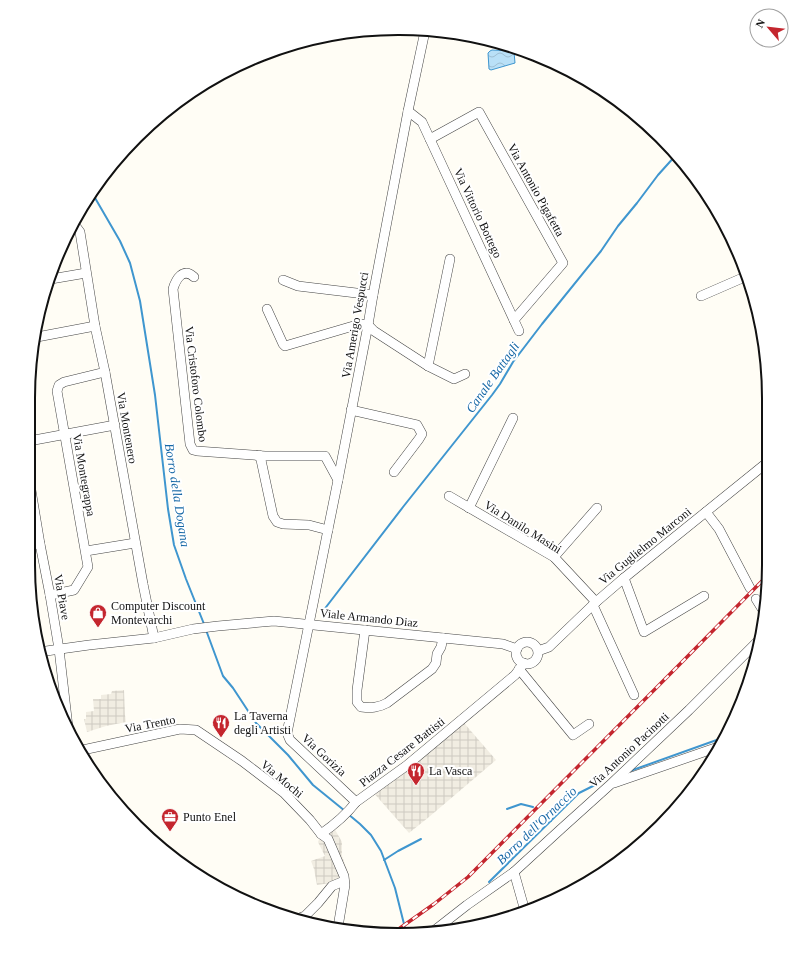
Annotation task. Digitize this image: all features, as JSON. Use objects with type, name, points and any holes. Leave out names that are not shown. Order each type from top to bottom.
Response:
[{"type":"street","name":"Via Amerigo Vespucci","points":[[308,624],[338,480],[408,111],[424,36]]},
{"type":"street","name":"Via Vittorio Bottego","points":[[408,111],[422,122],[519,331]]},
{"type":"street","name":"Via Antonio Pigafetta","points":[[430,139],[479,112],[563,263],[514,320]]},
{"type":"street","name":"Via Montenero","points":[[77,229],[80,232],[95,326],[105,372],[154,638]]},
{"type":"street","points":[[428,366],[450,259]]},
{"type":"street","points":[[55,278],[86,273]]},
{"type":"street","name":"Via Cristoforo Colombo","points":[[194,277],[185,273],[180,275],[175,282],[173,289],[190,444],[193,450],[265,456],[325,456],[338,480]]},
{"type":"street","points":[[701,296],[742,278]]},
{"type":"street","points":[[283,280],[298,286],[373,295]]},
{"type":"street","points":[[267,309],[285,346],[360,324],[368,325],[374,331],[428,366],[454,380],[465,374]]},
{"type":"street","points":[[41,336],[95,326]]},
{"type":"street","name":"Via Montegrappa","points":[[50,594],[74,590],[88,567],[57,391],[59,385],[64,382],[105,372]]},
{"type":"street","points":[[351,410],[417,425],[422,434],[394,472]]},
{"type":"street","points":[[469,508],[513,418]]},
{"type":"street","points":[[35,440],[115,425]]},
{"type":"street","points":[[259,455],[262,460],[273,516],[277,522],[283,524],[309,525],[328,530]]},
{"type":"street","name":"Via Guglielmo Marconi","points":[[538,651],[549,647],[594,603],[656,551],[762,467]]},
{"type":"street","name":"Via Danilo Masini","points":[[449,496],[554,558],[594,603],[634,695]]},
{"type":"street","points":[[554,558],[597,508]]},
{"type":"street","points":[[706,512],[719,530],[750,588]]},
{"type":"street","name":"Via Piave","points":[[35,514],[59,649],[64,707]]},
{"type":"street","points":[[86,551],[136,542]]},
{"type":"street","points":[[35,545],[40,544]]},
{"type":"street","points":[[624,578],[644,632],[704,596]]},
{"type":"street","points":[[756,599],[760,605]]},
{"type":"street","name":"Viale Armando Diaz","points":[[154,638],[193,629],[274,621],[503,644],[517,649]]},
{"type":"street","name":"Via Gorizia","points":[[308,624],[287,733],[290,740],[354,805]]},
{"type":"street","points":[[365,630],[357,696],[357,702],[361,708],[380,707],[432,669],[436,664],[437,654],[441,647],[439,637]]},
{"type":"street","points":[[45,651],[154,638]]},
{"type":"street","points":[[522,666],[534,661],[538,655],[536,645],[533,643],[527,642],[521,644],[517,649],[516,655],[522,666],[573,735],[589,724]]},
{"type":"street","name":"Via Antonio Pacinotti","points":[[441,925],[514,872],[612,783],[689,710],[753,646]]},
{"type":"street","name":"Piazza Cesare Battisti","points":[[354,805],[406,766],[515,675],[522,666]]},
{"type":"street","name":"Via Trento","points":[[85,748],[180,729],[196,730],[242,761]]},
{"type":"street","points":[[612,783],[711,749]]},
{"type":"street","name":"Via Mochi","points":[[242,761],[284,793],[310,820],[324,837],[344,876],[344,881]]},
{"type":"street","points":[[324,837],[354,805]]},
{"type":"street","points":[[514,872],[523,906]]},
{"type":"street","points":[[305,916],[332,886],[344,881],[345,885],[339,923]]},
{"type":"shaded area","points":[[124,690],[126,722],[87,732],[84,719],[86,719],[86,712],[94,711],[93,699],[101,699],[101,695],[111,694],[112,691]]},
{"type":"shaded area","points":[[458,716],[496,760],[409,833],[372,791]]},
{"type":"shaded area","points":[[333,826],[342,842],[342,856],[347,870],[349,888],[344,881],[317,885],[311,861],[325,856],[318,842],[321,834]]},
{"type":"water","points":[[490,51],[504,51],[514,54],[515,63],[491,70],[489,69],[488,53]]},
{"type":"waterway","name":"Canale Battagli","points":[[323,611],[492,395],[513,362],[542,324],[601,251],[618,226],[658,175],[672,159]]},
{"type":"waterway","name":"Borro della Dogana","points":[[95,198],[120,241],[130,263],[140,301],[155,395],[168,509],[174,545],[204,624]]},
{"type":"waterway","name":"Borro della Dogana","points":[[206,630],[223,676],[233,688],[256,723],[288,755],[313,785],[345,811]]},
{"type":"waterway","name":"Borro dell'Ornaccio","points":[[630,771],[716,740]]},
{"type":"waterway","name":"Borro dell'Ornaccio","points":[[489,882],[579,793],[597,784]]},
{"type":"waterway","points":[[507,809],[521,804],[533,807]]},
{"type":"waterway","name":"Borro della Dogana","points":[[348,814],[371,835],[381,851],[395,888],[405,928]]},
{"type":"waterway","points":[[543,815],[551,821]]},
{"type":"waterway","points":[[384,860],[421,839]]},
{"type":"railway","points":[[400,928],[468,877],[761,582]]},
{"type":"place","name":"Computer Discount Montevarchi","points":[[98,628]]},
{"type":"place","name":"La Taverna degli Artisti","points":[[221,738]]},
{"type":"place","name":"La Vasca","points":[[416,786]]},
{"type":"place","name":"Punto Enel","points":[[170,832]]}]
